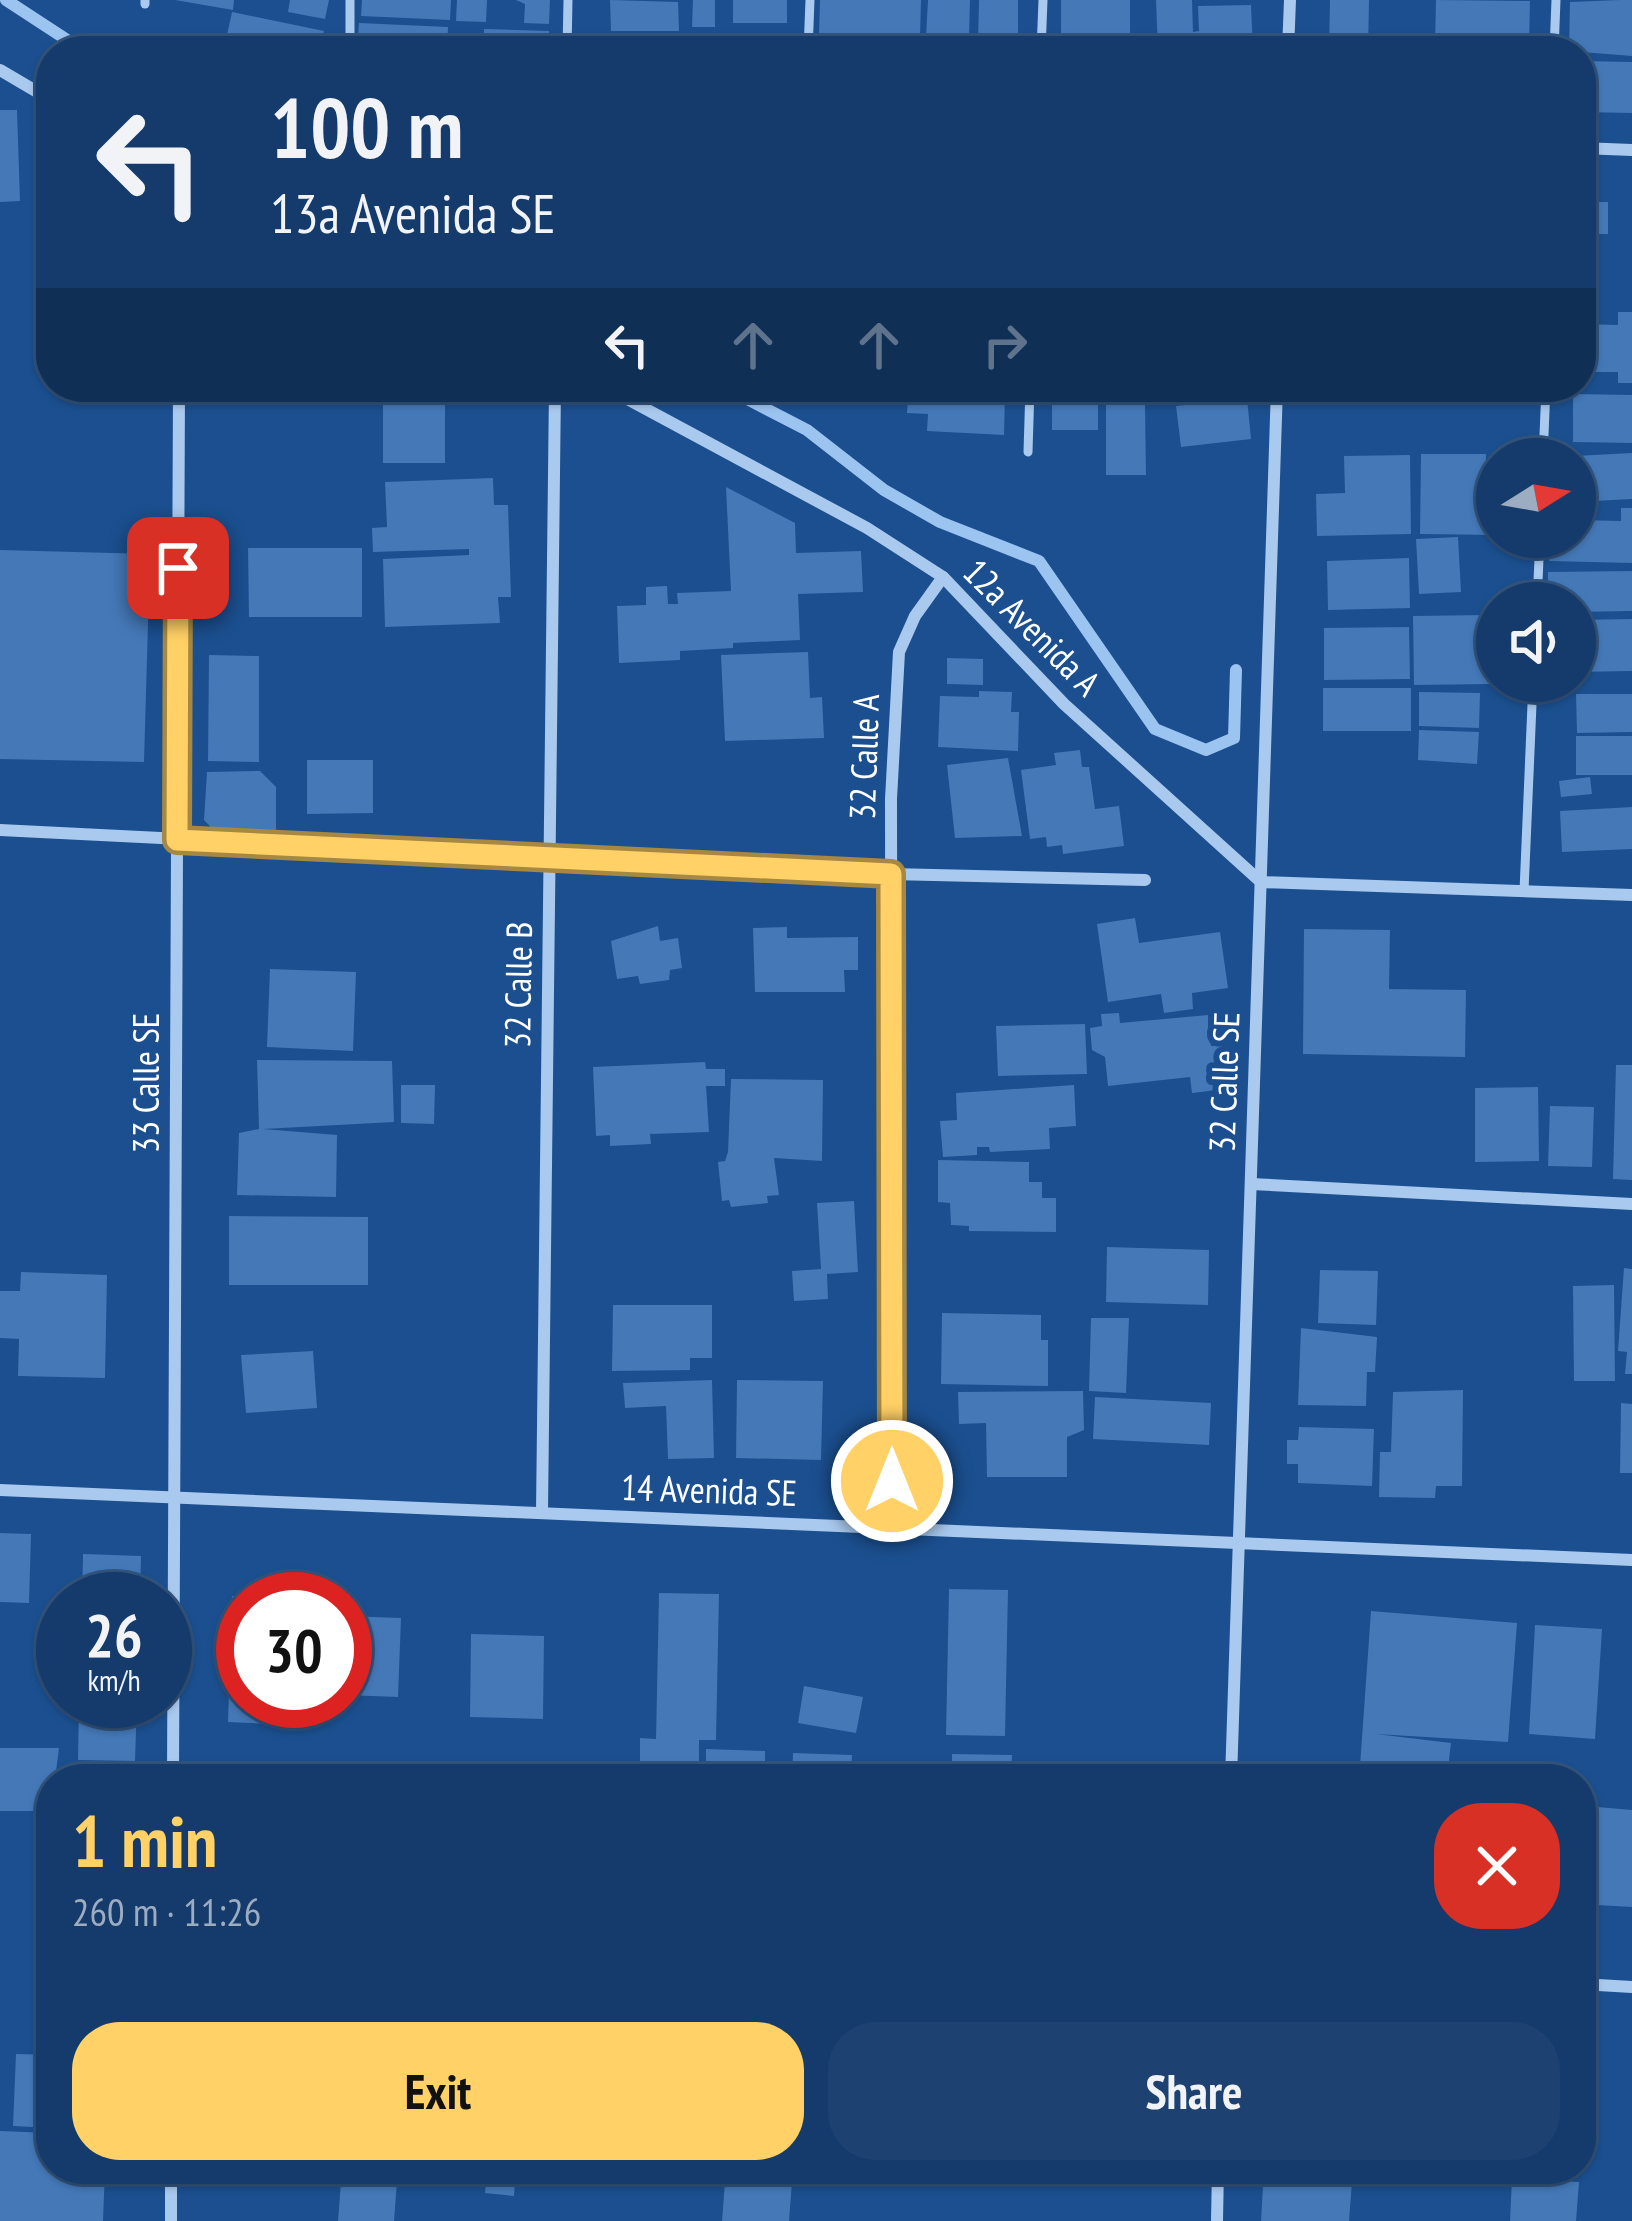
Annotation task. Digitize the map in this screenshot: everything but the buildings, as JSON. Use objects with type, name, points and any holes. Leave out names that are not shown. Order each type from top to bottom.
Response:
[{"type":"street","points":[[1289,36],[1290,0]]},
{"type":"street","points":[[0,70],[36,91]]},
{"type":"street","points":[[1596,149],[1632,150]]},
{"type":"street","name":"33 Calle SE","points":[[173,1764],[179,402]]},
{"type":"street","name":"32 Calle B","points":[[542,1512],[555,402]]},
{"type":"street","name":"12a Avenida A","points":[[633,402],[867,528],[943,577],[1064,704],[1261,882]]},
{"type":"street","name":"32 Calle SE","points":[[1232,1764],[1277,402]]},
{"type":"street","name":"32 Calle A","points":[[892,1528],[891,874],[899,652],[915,616],[943,577]]},
{"type":"street","points":[[0,830],[891,874],[1145,880]]},
{"type":"street","points":[[1261,882],[1632,895]]},
{"type":"street","points":[[1251,1184],[1632,1204]]},
{"type":"street","name":"14 Avenida SE","points":[[0,1490],[1632,1560]]},
{"type":"street","points":[[1596,1985],[1632,1987]]},
{"type":"street","points":[[171,2184],[171,2221]]},
{"type":"street","points":[[1217,2221],[1218,2184]]},
{"type":"lane","points":[[350,0],[350,36]]},
{"type":"lane","points":[[567,36],[568,0]]},
{"type":"lane","points":[[809,36],[810,0]]},
{"type":"lane","points":[[1042,36],[1043,0]]},
{"type":"lane","points":[[1555,36],[1556,0]]},
{"type":"lane","points":[[1028,452],[1030,402]]},
{"type":"lane","points":[[1544,438],[1545,402]]},
{"type":"lane","points":[[1524,892],[1532,702]]},
{"type":"waterway","points":[[6,0],[61,36]]},
{"type":"waterway","points":[[753,402],[807,430],[884,490],[940,522],[1039,561],[1155,729],[1206,750],[1234,738],[1236,670]]},
{"type":"route","points":[[178,568],[177,840],[891,874],[892,1481]]}]
